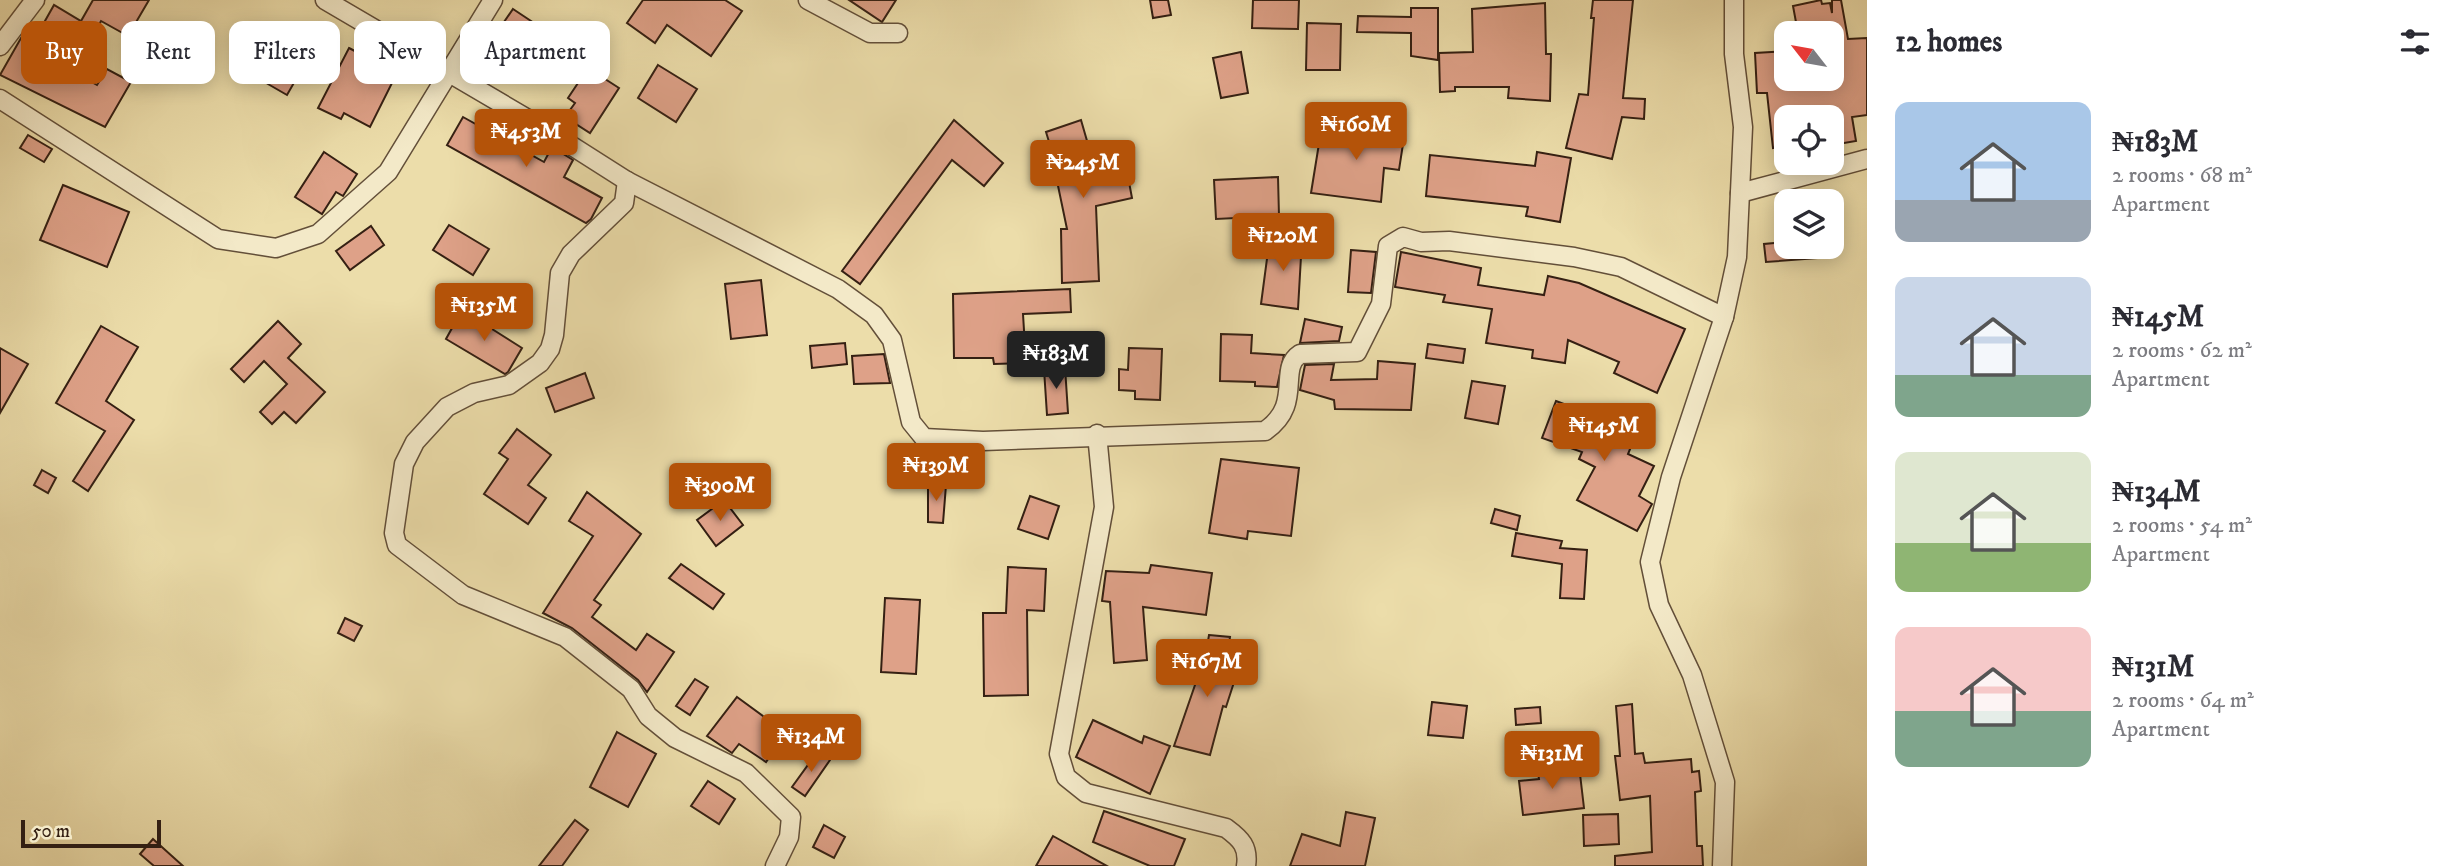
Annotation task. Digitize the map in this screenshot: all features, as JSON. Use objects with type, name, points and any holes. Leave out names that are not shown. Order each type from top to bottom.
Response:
[{"type":"street","points":[[0,46],[35,0]]},
{"type":"street","points":[[325,0],[360,21]]},
{"type":"street","points":[[493,0],[446,72],[627,181],[838,289],[874,314],[892,340],[911,422],[924,438],[983,441],[1097,434],[1265,431],[1278,422],[1288,404],[1289,372],[1293,358],[1300,354],[1357,352],[1381,304],[1388,246],[1403,237],[1421,242],[1449,241],[1574,257],[1621,267],[1724,317]]},
{"type":"street","points":[[808,0],[870,33],[898,33]]},
{"type":"street","points":[[1722,866],[1725,782],[1692,675],[1659,605],[1650,562],[1671,477],[1724,317],[1737,257],[1744,127],[1734,54],[1734,0]]},
{"type":"street","points":[[0,99],[218,239],[276,248],[318,234],[388,172],[439,84]]},
{"type":"street","points":[[1740,193],[1867,159]]},
{"type":"street","points":[[627,181],[624,203],[615,215],[571,254],[560,273],[554,335],[550,349],[540,363],[509,385],[474,393],[446,407],[415,442],[404,464],[394,533],[397,545],[435,576],[463,595],[565,637],[631,689],[648,716],[675,738],[746,774],[791,817],[789,836],[775,866]]},
{"type":"street","points":[[1097,434],[1104,507],[1059,754],[1066,777],[1086,793],[1226,828],[1243,840],[1248,856],[1246,866]]},
{"type":"building","points":[[93,0],[149,0],[137,21],[121,21],[121,32],[107,24],[107,21],[81,21]]},
{"type":"building","points":[[643,0],[725,0],[742,11],[711,56],[667,25],[655,43],[627,23]]},
{"type":"building","points":[[849,0],[896,0],[882,22]]},
{"type":"building","points":[[1150,0],[1168,0],[1171,15],[1153,18]]},
{"type":"building","points":[[1253,0],[1299,0],[1298,29],[1252,28]]},
{"type":"building","points":[[1593,0],[1633,0],[1623,98],[1645,99],[1644,119],[1622,117],[1612,159],[1566,148],[1579,94],[1588,95]]},
{"type":"building","points":[[1821,0],[1822,4],[1830,3],[1832,13],[1832,0],[1841,0],[1848,39],[1867,38],[1867,115],[1852,117],[1856,141],[1844,143],[1844,105],[1774,105],[1773,148],[1767,93],[1757,93],[1755,53],[1774,52],[1774,91],[1844,91],[1844,21],[1796,21],[1793,6]]},
{"type":"building","points":[[1545,3],[1546,54],[1551,54],[1550,101],[1508,98],[1509,87],[1455,87],[1455,91],[1440,92],[1439,53],[1473,52],[1472,9]]},
{"type":"building","points":[[54,5],[81,21],[45,21]]},
{"type":"building","points":[[1411,8],[1438,8],[1438,60],[1411,56],[1411,33],[1357,32],[1358,16],[1411,17]]},
{"type":"building","points":[[513,9],[531,21],[505,21]]},
{"type":"building","points":[[1307,23],[1341,24],[1340,70],[1306,70]]},
{"type":"building","points":[[21,38],[21,84],[107,84],[107,69],[121,77],[121,84],[130,84],[105,127],[0,75]]},
{"type":"building","points":[[349,48],[354,51],[354,84],[392,84],[370,127],[344,113],[341,119],[318,108],[330,84],[340,84],[340,65]]},
{"type":"building","points":[[1241,52],[1248,93],[1221,98],[1213,58]]},
{"type":"building","points":[[658,65],[697,89],[676,122],[638,98]]},
{"type":"building","points":[[610,82],[619,88],[590,133],[565,117],[575,103],[568,98],[577,84]]},
{"type":"building","points":[[268,84],[293,84],[287,95]]},
{"type":"building","points":[[463,117],[544,162],[552,147],[573,160],[564,177],[602,198],[591,219],[586,223],[447,145]]},
{"type":"building","points":[[954,120],[1003,163],[984,186],[952,160],[860,284],[842,271]]},
{"type":"building","points":[[1081,120],[1096,172],[1126,166],[1132,198],[1096,206],[1099,281],[1062,283],[1061,229],[1067,229],[1057,181],[1061,181],[1046,132]]},
{"type":"building","points":[[1322,125],[1369,132],[1370,126],[1405,131],[1399,170],[1384,168],[1381,202],[1311,193]]},
{"type":"building","points":[[28,135],[52,149],[44,162],[20,148]]},
{"type":"building","points":[[324,152],[357,174],[343,196],[336,192],[322,214],[295,197]]},
{"type":"building","points":[[1537,152],[1571,158],[1560,222],[1526,216],[1528,207],[1426,196],[1430,155],[1535,166]]},
{"type":"building","points":[[1278,177],[1279,216],[1216,219],[1214,180]]},
{"type":"building","points":[[63,185],[129,212],[107,267],[40,240]]},
{"type":"building","points":[[449,225],[489,249],[473,275],[433,250]]},
{"type":"building","points":[[371,226],[384,245],[350,270],[336,251]]},
{"type":"building","points":[[1270,236],[1302,239],[1298,309],[1261,304]]},
{"type":"building","points":[[1774,243],[1774,259],[1804,259],[1766,262],[1764,244]]},
{"type":"building","points":[[1351,250],[1376,252],[1371,293],[1348,292]]},
{"type":"building","points":[[1401,252],[1481,268],[1478,285],[1544,295],[1548,276],[1579,283],[1685,329],[1657,393],[1614,373],[1619,362],[1568,340],[1565,363],[1532,358],[1533,350],[1486,343],[1492,309],[1443,302],[1445,295],[1395,287]]},
{"type":"building","points":[[761,280],[767,335],[731,339],[725,284]]},
{"type":"building","points":[[1070,289],[1071,312],[1023,314],[1026,363],[994,364],[993,358],[954,358],[953,294]]},
{"type":"building","points":[[462,310],[522,348],[508,372],[505,374],[446,339]]},
{"type":"building","points":[[1305,319],[1342,327],[1339,341],[1300,343]]},
{"type":"building","points":[[278,321],[301,344],[288,358],[325,392],[296,423],[284,412],[272,424],[260,412],[287,384],[264,361],[244,382],[231,369]]},
{"type":"building","points":[[101,326],[138,347],[106,401],[134,420],[88,491],[73,481],[105,431],[56,403]]},
{"type":"building","points":[[1221,334],[1252,335],[1251,353],[1284,355],[1277,387],[1255,386],[1255,382],[1220,381]]},
{"type":"building","points":[[845,343],[847,364],[812,368],[810,346]]},
{"type":"building","points":[[1428,344],[1465,349],[1463,363],[1426,358]]},
{"type":"building","points":[[0,348],[28,364],[0,413]]},
{"type":"building","points":[[1129,348],[1162,349],[1160,400],[1135,399],[1135,391],[1119,390],[1119,369],[1128,370]]},
{"type":"building","points":[[884,354],[890,383],[854,384],[852,356]]},
{"type":"building","points":[[1378,361],[1415,364],[1411,410],[1335,409],[1334,400],[1300,390],[1305,365],[1334,364],[1331,380],[1377,379]]},
{"type":"building","points":[[1065,367],[1068,413],[1047,415],[1044,369]]},
{"type":"building","points":[[585,373],[594,398],[555,412],[546,388]]},
{"type":"building","points":[[1472,381],[1505,386],[1498,424],[1465,418]]},
{"type":"building","points":[[1556,401],[1637,432],[1628,454],[1654,466],[1639,496],[1652,504],[1637,531],[1577,500],[1595,467],[1579,459],[1582,452],[1542,438]]},
{"type":"building","points":[[517,429],[551,455],[528,485],[546,498],[528,524],[484,494],[508,459],[499,453]]},
{"type":"building","points":[[1221,459],[1299,468],[1291,536],[1248,531],[1247,539],[1209,533]]},
{"type":"building","points":[[42,470],[56,478],[48,493],[34,485]]},
{"type":"building","points":[[928,484],[946,485],[943,523],[928,522]]},
{"type":"building","points":[[587,492],[641,534],[594,600],[601,605],[592,617],[636,650],[647,634],[674,652],[647,692],[638,680],[572,628],[543,613],[593,536],[569,521]]},
{"type":"building","points":[[1030,496],[1059,506],[1048,539],[1018,529]]},
{"type":"building","points":[[724,500],[743,525],[716,546],[697,520]]},
{"type":"building","points":[[1495,509],[1520,516],[1517,530],[1491,523]]},
{"type":"building","points":[[1516,533],[1562,541],[1560,548],[1587,550],[1584,599],[1560,598],[1562,564],[1512,556]]},
{"type":"building","points":[[681,564],[724,594],[713,609],[669,578]]},
{"type":"building","points":[[1151,565],[1212,573],[1206,615],[1143,607],[1147,660],[1114,663],[1110,602],[1102,601],[1106,571],[1149,573]]},
{"type":"building","points":[[1008,567],[1046,569],[1044,611],[1027,610],[1028,695],[984,696],[983,613],[1006,613]]},
{"type":"building","points":[[885,598],[920,600],[916,674],[881,672]]},
{"type":"building","points":[[345,618],[362,626],[354,641],[338,633]]},
{"type":"building","points":[[1209,635],[1230,637],[1225,673],[1236,676],[1226,707],[1223,706],[1210,755],[1174,746],[1206,653]]},
{"type":"building","points":[[695,679],[708,687],[690,715],[676,706]]},
{"type":"building","points":[[737,697],[786,733],[766,762],[739,744],[732,753],[707,736]]},
{"type":"building","points":[[1432,702],[1467,706],[1463,738],[1428,735]]},
{"type":"building","points":[[1632,704],[1635,754],[1643,753],[1645,763],[1691,759],[1692,772],[1699,771],[1701,791],[1695,792],[1697,846],[1702,846],[1703,866],[1615,866],[1615,856],[1652,852],[1650,796],[1620,800],[1615,756],[1620,756],[1616,706]]},
{"type":"building","points":[[1540,707],[1541,723],[1516,725],[1515,709]]},
{"type":"building","points":[[1093,720],[1142,743],[1144,736],[1170,746],[1150,794],[1076,757]]},
{"type":"building","points":[[617,732],[656,754],[628,807],[590,787]]},
{"type":"building","points":[[818,751],[830,760],[805,796],[792,787]]},
{"type":"building","points":[[1566,763],[1568,775],[1580,774],[1584,808],[1523,815],[1519,781],[1539,779],[1537,767]]},
{"type":"building","points":[[708,781],[735,799],[719,824],[691,806]]},
{"type":"building","points":[[1104,811],[1185,839],[1174,866],[1150,866],[1093,842]]},
{"type":"building","points":[[1346,812],[1375,818],[1365,866],[1290,866],[1302,834],[1340,846]]},
{"type":"building","points":[[1618,814],[1619,844],[1584,846],[1583,815]]},
{"type":"building","points":[[575,820],[588,830],[562,866],[539,866]]},
{"type":"building","points":[[824,825],[845,837],[834,858],[813,847]]},
{"type":"building","points":[[1053,836],[1107,866],[1036,866]]},
{"type":"building","points":[[153,839],[183,866],[154,866],[140,854]]}]
